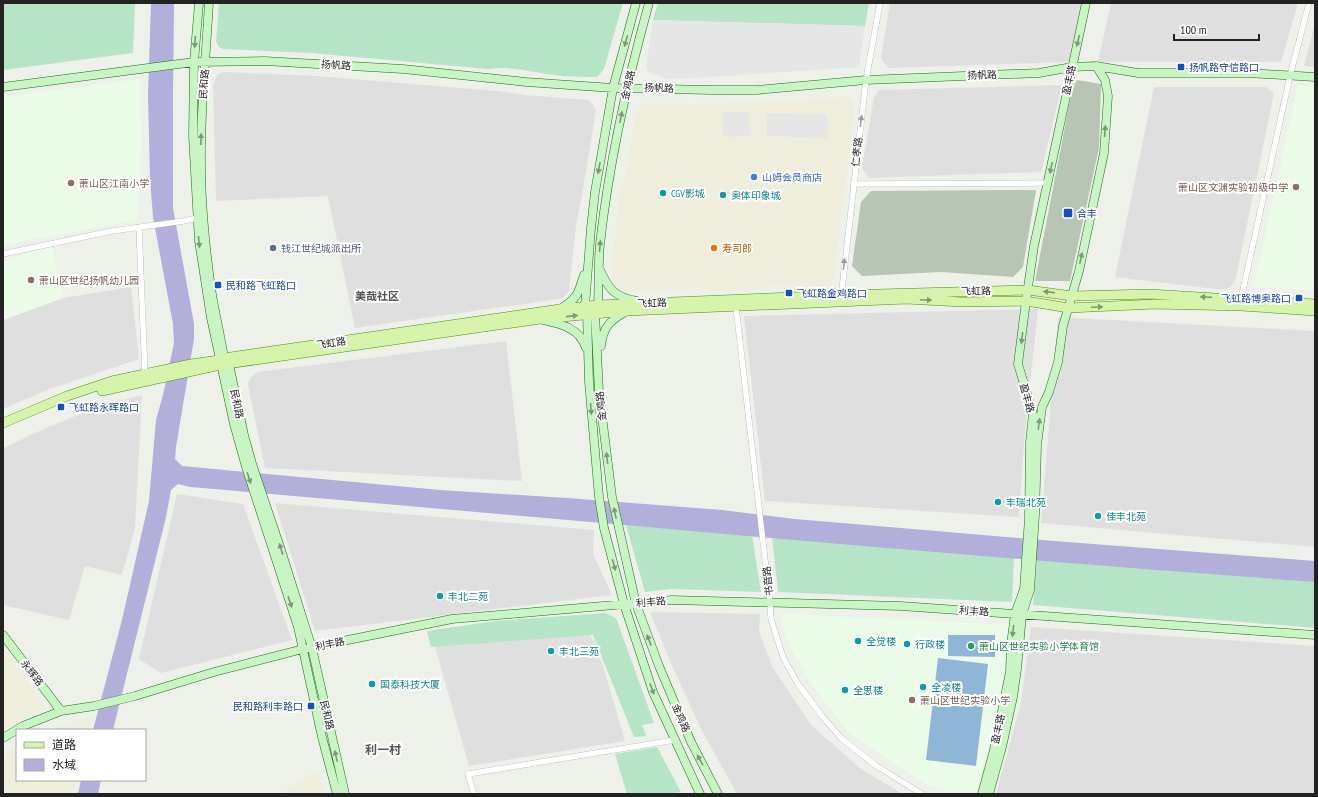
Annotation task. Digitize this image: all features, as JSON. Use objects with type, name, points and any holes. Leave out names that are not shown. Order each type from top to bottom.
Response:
[{"type":"main road","name":"民和路","points":[[199,3],[194,62],[193,136],[199,241],[211,318],[253,467],[312,648],[345,794]]},
{"type":"main road","name":"民和路","points":[[209,3],[206,61],[202,95],[201,167],[210,282],[223,362],[246,467],[298,627],[322,737],[337,794]]},
{"type":"main road","name":"金鸡路","points":[[636,3],[612,88],[595,192],[588,262],[591,310],[612,497],[636,604],[659,666],[691,742],[718,794]]},
{"type":"main road","name":"金鸡路","points":[[649,3],[627,87],[606,198],[599,267],[591,310],[588,357],[589,382],[599,497],[604,528],[624,604],[653,692],[700,794]]},
{"type":"main road","name":"盈丰路","points":[[982,794],[994,750],[1010,672],[1011,644],[1024,589],[1029,518],[1030,442],[1033,414],[1018,364],[1026,301],[1034,246],[1086,3]]},
{"type":"main road","name":"扬帆路","points":[[3,86],[206,61],[265,61],[343,66],[612,88],[627,87],[757,90],[866,80],[1039,73],[1072,67],[1096,66],[1138,74],[1249,73],[1315,77]]},
{"type":"main road","name":"盈丰路","points":[[989,794],[1002,747],[1013,697],[1017,669],[1018,615],[1030,590],[1035,515],[1037,445],[1042,407],[1049,392],[1058,362],[1063,326],[1079,271],[1104,153],[1108,96],[1106,80],[1096,66]]},
{"type":"main road","points":[[560,309],[572,301],[577,294],[588,262]]},
{"type":"main road","points":[[599,267],[605,281],[611,290],[618,296],[625,299],[650,303]]},
{"type":"main road","name":"飞虹路","points":[[3,429],[18,421],[66,402],[165,373],[223,362],[560,309],[627,311],[736,307],[841,299],[1028,290],[1072,296],[1150,294],[1315,304]]},
{"type":"main road","name":"飞虹路","points":[[223,362],[650,303],[906,299],[962,302],[1026,301],[1069,308],[1163,305],[1241,306],[1315,311]]},
{"type":"main road","points":[[598,365],[604,331],[616,317],[627,311]]},
{"type":"main road","points":[[540,319],[572,329],[579,335],[584,343],[588,357]]},
{"type":"main road","name":"飞虹路","points":[[3,423],[67,396],[112,381],[145,374],[165,373]]},
{"type":"main road","name":"利丰路","points":[[18,729],[61,711],[94,706],[135,696],[214,672],[303,649],[452,619],[672,600],[901,606],[1315,636]]},
{"type":"main road","name":"永辉路","points":[[3,635],[61,711]]},
{"type":"main road","name":"利丰路","points":[[3,738],[16,730]]},
{"type":"street","name":"仁孝路","points":[[841,299],[866,80],[880,3]]},
{"type":"street","points":[[1242,300],[1290,76],[1309,3]]},
{"type":"street","points":[[853,184],[1048,183]]},
{"type":"street","points":[[3,254],[112,231],[184,222],[197,218]]},
{"type":"street","points":[[139,228],[145,374]]},
{"type":"street","name":"书音路","points":[[736,307],[764,542],[771,619],[783,657],[798,684],[841,738],[875,765],[922,794]]},
{"type":"street","points":[[474,794],[468,774],[675,740]]},
{"type":"shaded area","points":[[890,3],[1087,3],[1077,56],[1069,62],[888,68],[881,58]]},
{"type":"shaded area","points":[[1111,3],[1298,3],[1281,62],[1098,62]]},
{"type":"shaded area","points":[[653,20],[865,26],[859,67],[667,79],[648,72],[646,66]]},
{"type":"shaded area","points":[[1315,23],[1315,67],[1304,66]]},
{"type":"shaded area","points":[[224,72],[318,76],[589,100],[596,110],[576,226],[569,291],[563,298],[355,328],[328,196],[216,201],[213,85],[218,74]]},
{"type":"shaded area","name":"萧山区江南小学","points":[[140,79],[141,146],[137,220],[3,245],[3,97]]},
{"type":"shaded area","points":[[1077,80],[1101,84],[1099,148],[1070,281],[1035,281],[1072,90]]},
{"type":"shaded area","points":[[1062,85],[1041,172],[869,178],[862,168],[874,97],[879,90]]},
{"type":"shaded area","name":"萧山区文渊实验初级中学","points":[[1298,85],[1315,87],[1315,291],[1254,287]]},
{"type":"shaded area","points":[[1154,87],[1266,87],[1274,93],[1236,278],[1231,287],[1223,290],[1115,277]]},
{"type":"shaded area","name":"奥体印象城","points":[[843,97],[848,98],[853,102],[855,109],[834,277],[831,283],[824,286],[774,286],[761,289],[717,291],[694,289],[625,291],[619,289],[613,282],[611,276],[619,196],[628,166],[635,114],[641,105],[646,103],[693,104],[792,101]]},
{"type":"shaded area","points":[[722,111],[749,112],[751,136],[725,137],[723,133]]},
{"type":"shaded area","points":[[767,113],[824,114],[827,116],[828,138],[767,136]]},
{"type":"shaded area","points":[[1036,190],[1023,267],[1013,277],[941,272],[862,276],[852,266],[861,202],[871,191]]},
{"type":"shaded area","name":"萧山区世纪扬帆幼儿园","points":[[51,244],[63,298],[3,320],[3,262]]},
{"type":"shaded area","points":[[131,287],[139,359],[47,390],[3,409],[3,320],[63,298]]},
{"type":"shaded area","name":"丰瑞北苑","points":[[1038,309],[1024,442],[1019,517],[765,501],[744,316]]},
{"type":"shaded area","name":"佳丰北苑","points":[[1058,317],[1315,331],[1315,547],[1041,523]]},
{"type":"shaded area","points":[[506,341],[522,481],[265,468],[248,383],[252,376],[257,372]]},
{"type":"shaded area","points":[[142,395],[135,528],[122,575],[85,566],[69,620],[3,605],[3,448],[46,428],[100,406]]},
{"type":"shaded area","points":[[177,494],[243,504],[292,640],[161,673],[139,659]]},
{"type":"shaded area","name":"丰北二苑","points":[[275,503],[594,530],[593,554],[612,595],[315,631]]},
{"type":"shaded area","points":[[650,612],[760,614],[759,632],[773,668],[811,725],[861,769],[903,794],[737,794],[701,729],[670,661]]},
{"type":"shaded area","name":"萧山区世纪实验小学","points":[[783,614],[1011,625],[999,707],[976,794],[954,794],[929,785],[893,763],[848,731],[818,693],[794,654],[782,626]]},
{"type":"shaded area","points":[[1031,627],[1315,646],[1315,794],[996,794],[1021,703]]},
{"type":"shaded area","name":"丰北三苑","points":[[583,628],[594,641],[625,741],[469,766],[432,636]]},
{"type":"shaded area","name":"萧山区世纪实验小学体育馆","points":[[948,635],[995,635],[995,657],[948,656]]},
{"type":"shaded area","points":[[3,648],[10,655],[45,707],[3,730]]},
{"type":"shaded area","points":[[938,658],[988,664],[976,766],[926,760]]},
{"type":"shaded area","points":[[92,716],[88,729],[52,729]]},
{"type":"shaded area","points":[[16,747],[16,781],[76,781],[72,794],[3,794],[3,757]]},
{"type":"shaded area","points":[[318,770],[325,794],[282,794]]},
{"type":"green space","points":[[3,3],[135,3],[133,53],[3,70]]},
{"type":"green space","points":[[219,3],[623,3],[604,69],[597,77],[553,75],[511,68],[489,69],[311,53],[223,49],[219,47],[216,42]]},
{"type":"green space","points":[[658,3],[869,3],[865,26],[653,20]]},
{"type":"green space","points":[[626,525],[752,535],[761,592],[671,589],[645,592]]},
{"type":"green space","points":[[772,537],[1014,558],[1012,602],[778,592]]},
{"type":"green space","points":[[1037,560],[1315,582],[1315,628],[1033,605]]},
{"type":"green space","points":[[605,613],[616,618],[654,723],[642,725],[646,736],[634,737],[593,635],[431,647],[427,631],[495,621]]},
{"type":"green space","points":[[657,747],[681,792],[662,794],[627,794],[615,754]]},
{"type":"water","points":[[151,3],[174,3],[173,208],[194,324],[194,339],[176,447],[175,459],[182,466],[440,490],[722,510],[795,519],[1315,561],[1315,582],[893,549],[190,487],[178,484],[171,490],[166,517],[113,729],[93,729],[122,620],[149,501],[156,420],[174,343],[173,324],[153,217],[150,179],[148,95]]},
{"type":"water","points":[[81,781],[101,781],[98,794],[78,794]]},
{"type":"place","name":"扬帆路守信路口","points":[[1181,67]]},
{"type":"place","name":"山姆会员商店","points":[[754,177]]},
{"type":"place","name":"萧山区江南小学","points":[[71,183]]},
{"type":"place","name":"萧山区文渊实验初级中学","points":[[1296,187]]},
{"type":"place","name":"CGV影城","points":[[663,193]]},
{"type":"place","name":"奥体印象城","points":[[723,195]]},
{"type":"place","name":"合丰","points":[[1068,213]]},
{"type":"place","name":"钱江世纪城派出所","points":[[273,248]]},
{"type":"place","name":"寿司郎","points":[[714,248]]},
{"type":"place","name":"萧山区世纪扬帆幼儿园","points":[[31,280]]},
{"type":"place","name":"民和路飞虹路口","points":[[218,285]]},
{"type":"place","name":"飞虹路金鸡路口","points":[[789,293]]},
{"type":"place","name":"飞虹路博奥路口","points":[[1299,298]]},
{"type":"place","name":"飞虹路永晖路口","points":[[61,407]]},
{"type":"place","name":"丰瑞北苑","points":[[998,502]]},
{"type":"place","name":"佳丰北苑","points":[[1098,516]]},
{"type":"place","name":"丰北二苑","points":[[440,596]]},
{"type":"place","name":"全觉楼","points":[[858,641]]},
{"type":"place","name":"行政楼","points":[[907,644]]},
{"type":"place","name":"萧山区世纪实验小学体育馆","points":[[971,646]]},
{"type":"place","name":"丰北三苑","points":[[551,651]]},
{"type":"place","name":"国泰科技大厦","points":[[372,684]]},
{"type":"place","name":"全凌楼","points":[[923,687]]},
{"type":"place","name":"全思楼","points":[[845,690]]},
{"type":"place","name":"萧山区世纪实验小学","points":[[912,700]]},
{"type":"place","name":"民和路利丰路口","points":[[311,706]]},
{"type":"district","name":"美哉社区","points":[[377,296]]},
{"type":"district","name":"利一村","points":[[383,749]]}]
